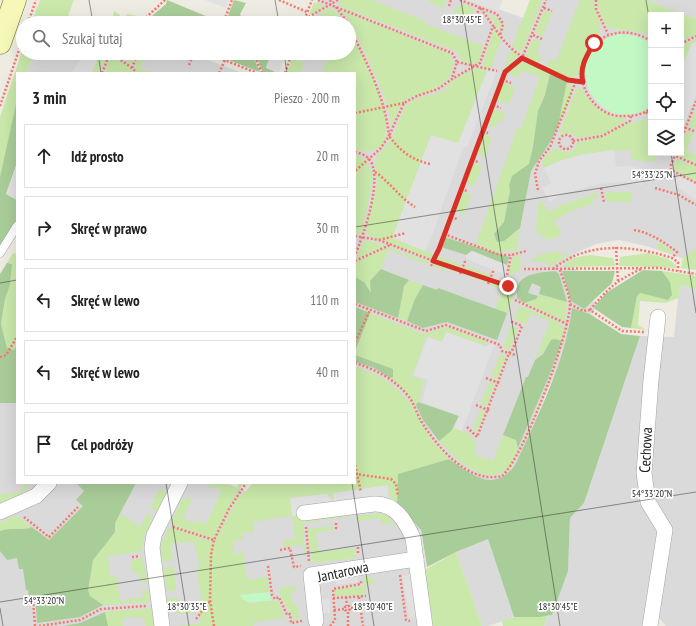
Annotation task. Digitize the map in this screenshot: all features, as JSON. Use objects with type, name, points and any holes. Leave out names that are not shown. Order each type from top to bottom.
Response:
[{"type":"main road","points":[[6,38],[15,0]]},
{"type":"street","name":"Cechowa","points":[[650,626],[664,530],[662,523],[648,502],[644,473],[650,380],[658,317]]},
{"type":"street","points":[[0,512],[36,496],[48,484]]},
{"type":"street","points":[[162,626],[152,548],[154,535],[180,484]]},
{"type":"street","points":[[304,513],[382,503],[396,511],[413,538],[410,560],[419,624]]},
{"type":"street","name":"Jantarowa","points":[[317,622],[311,576],[410,560]]},
{"type":"lane","points":[[0,253],[16,228]]},
{"type":"path","points":[[30,16],[36,0]]},
{"type":"path","points":[[147,16],[164,0]]},
{"type":"path","points":[[226,16],[232,0]]},
{"type":"path","points":[[279,0],[307,12]]},
{"type":"path","points":[[306,16],[312,0]]},
{"type":"path","points":[[318,0],[452,53],[457,62],[452,79]]},
{"type":"path","points":[[330,0],[332,5],[342,16]]},
{"type":"path","points":[[311,16],[332,5],[338,0]]},
{"type":"path","points":[[449,6],[452,0]]},
{"type":"path","points":[[460,0],[497,14],[501,20],[503,28],[500,36]]},
{"type":"path","points":[[431,266],[505,72],[522,58],[533,35],[546,0]]},
{"type":"path","points":[[596,0],[596,9],[608,34]]},
{"type":"path","points":[[476,16],[480,8]]},
{"type":"path","points":[[480,8],[506,44],[522,58],[568,80],[583,82]]},
{"type":"path","points":[[544,8],[552,11]]},
{"type":"path","points":[[356,113],[404,103],[417,96],[438,89],[452,79],[476,67],[480,63],[493,26]]},
{"type":"path","points":[[646,112],[631,116],[616,116],[599,109],[587,95],[581,77],[584,59],[594,43],[608,34],[624,31],[640,34],[648,39]]},
{"type":"path","points":[[533,35],[542,39]]},
{"type":"path","points":[[684,42],[696,36]]},
{"type":"path","points":[[0,106],[6,38]]},
{"type":"path","points":[[356,41],[379,89],[385,107],[390,136],[401,151],[416,160],[430,164]]},
{"type":"path","points":[[102,72],[108,60]]},
{"type":"path","points":[[121,60],[135,72]]},
{"type":"path","points":[[132,68],[135,60]]},
{"type":"path","points":[[189,65],[192,60]]},
{"type":"path","points":[[220,72],[225,60],[251,72]]},
{"type":"path","points":[[256,60],[262,72]]},
{"type":"path","points":[[285,72],[290,60]]},
{"type":"path","points":[[457,62],[497,72]]},
{"type":"path","points":[[502,80],[511,83]]},
{"type":"path","points":[[538,190],[534,174],[539,161],[550,146],[576,81]]},
{"type":"path","points":[[684,132],[696,101]]},
{"type":"path","points":[[356,170],[380,149],[390,136],[404,103]]},
{"type":"path","points":[[492,105],[501,108]]},
{"type":"path","points":[[573,141],[608,133],[630,121],[631,116]]},
{"type":"path","points":[[686,127],[694,131]]},
{"type":"path","points":[[483,131],[488,133]]},
{"type":"path","points":[[560,141],[565,136],[570,137],[573,141]]},
{"type":"path","points":[[553,138],[560,141]]},
{"type":"path","points":[[560,141],[560,146],[567,149],[572,147],[573,141]]},
{"type":"path","points":[[356,152],[369,158],[375,172],[375,182],[363,236],[356,253]]},
{"type":"path","points":[[675,156],[671,170],[696,183]]},
{"type":"path","points":[[677,156],[696,165]]},
{"type":"path","points":[[472,160],[478,162]]},
{"type":"path","points":[[375,172],[387,181],[409,203],[415,206]]},
{"type":"path","points":[[601,188],[604,202]]},
{"type":"path","points":[[655,188],[679,195],[696,205]]},
{"type":"path","points":[[461,189],[467,191]]},
{"type":"path","points":[[451,216],[457,219]]},
{"type":"path","points":[[634,230],[644,232],[666,243],[677,252],[672,258]]},
{"type":"path","points":[[379,240],[406,233]]},
{"type":"path","points":[[444,234],[500,254],[511,255],[526,251]]},
{"type":"path","points":[[356,236],[379,240],[433,261],[508,286],[514,284]]},
{"type":"path","points":[[356,261],[391,244]]},
{"type":"path","points":[[616,247],[618,282]]},
{"type":"path","points":[[553,270],[561,263],[580,255],[598,249],[616,247],[648,251],[672,258],[678,262],[678,271]]},
{"type":"path","points":[[403,255],[405,250]]},
{"type":"path","points":[[507,275],[511,255]]},
{"type":"path","points":[[460,274],[466,259]]},
{"type":"path","points":[[590,310],[606,290],[644,268]]},
{"type":"path","points":[[524,269],[560,270],[660,268],[696,274]]},
{"type":"path","points":[[488,284],[494,269]]},
{"type":"path","points":[[356,363],[371,368],[384,375],[408,396],[422,423],[451,458],[479,475],[494,478],[502,476],[514,463],[537,412],[554,367],[567,324],[570,304],[560,270]]},
{"type":"path","points":[[515,300],[567,324]]},
{"type":"path","points":[[356,304],[426,331],[446,324],[500,345],[502,351],[515,355]]},
{"type":"path","points":[[570,304],[583,311],[590,310],[622,331],[631,331]]},
{"type":"path","points":[[356,340],[370,310]]},
{"type":"path","points":[[467,427],[478,438],[509,353],[512,351],[524,326],[510,321]]},
{"type":"path","points":[[0,357],[6,355],[16,339]]},
{"type":"path","points":[[486,378],[499,383]]},
{"type":"path","points":[[476,405],[489,410]]},
{"type":"path","points":[[363,505],[357,474],[391,480],[396,484],[401,518]]},
{"type":"path","points":[[214,626],[210,600],[211,555],[214,540],[229,509],[245,484]]},
{"type":"path","points":[[28,520],[49,537],[78,507]]},
{"type":"path","points":[[328,523],[342,521]]},
{"type":"path","points":[[336,522],[336,528],[338,528]]},
{"type":"path","points":[[167,525],[214,540]]},
{"type":"path","points":[[311,576],[306,526],[313,525]]},
{"type":"path","points":[[410,560],[399,570],[406,620],[419,624]]},
{"type":"path","points":[[268,566],[272,595],[275,599],[279,597],[287,615],[290,614],[289,620],[291,622],[335,620],[333,589],[361,584],[361,576]]},
{"type":"path","points":[[333,598],[366,596]]},
{"type":"path","points":[[346,597],[348,626]]},
{"type":"path","points":[[359,597],[363,626]]},
{"type":"path","points":[[33,600],[35,626]]},
{"type":"path","points":[[196,619],[210,600]]},
{"type":"path","points":[[39,626],[80,620],[101,609],[160,605]]},
{"type":"path","points":[[334,610],[346,607],[360,608]]},
{"type":"path","points":[[348,611],[351,608]]},
{"type":"shaded area","points":[[205,0],[229,0],[226,8]]},
{"type":"shaded area","points":[[318,0],[473,0],[529,20],[538,0],[696,0],[696,263],[646,246],[619,240],[596,244],[576,253],[571,261],[597,307],[590,314],[572,308],[569,329],[556,371],[516,463],[501,479],[482,479],[469,473],[449,459],[430,438],[412,405],[356,367],[356,72],[292,72],[297,60],[356,60],[356,16],[312,16]]},
{"type":"shaded area","points":[[466,0],[502,0],[502,1],[498,12]]},
{"type":"shaded area","points":[[692,43],[696,43],[696,94],[684,125],[684,84],[684,63]]},
{"type":"shaded area","points":[[31,60],[107,60],[114,63],[116,60],[208,60],[239,72],[26,72]]},
{"type":"shaded area","points":[[81,60],[97,60],[92,72],[72,72]]},
{"type":"shaded area","points":[[269,60],[284,60],[279,72],[266,68]]},
{"type":"shaded area","points":[[487,71],[497,71],[467,147],[465,146],[458,161],[433,233],[425,251],[392,238],[431,135],[458,143]]},
{"type":"shaded area","points":[[614,150],[616,167],[627,166],[645,169],[642,185],[620,182],[599,184],[562,194],[550,202],[542,188],[551,183],[544,168],[562,160],[585,154]]},
{"type":"shaded area","points":[[16,166],[16,199],[6,194]]},
{"type":"shaded area","points":[[679,176],[696,184],[696,200],[673,184]]},
{"type":"shaded area","points":[[472,251],[509,266],[507,275],[466,259],[466,255]]},
{"type":"shaded area","points":[[683,285],[696,290],[696,626],[666,626],[648,605],[642,626],[544,626],[547,616],[552,615],[568,571],[570,518],[584,503],[640,336],[674,337],[678,298],[681,286]]},
{"type":"shaded area","points":[[446,332],[486,346],[495,343],[462,431],[454,428],[459,416],[422,402],[428,380],[413,375],[428,337],[442,342]]},
{"type":"shaded area","points":[[0,403],[16,403],[16,484],[228,484],[262,499],[386,479],[397,503],[421,530],[434,626],[0,626]]},
{"type":"shaded area","points":[[388,485],[388,505],[292,516],[290,498],[327,494],[334,502],[333,493]]},
{"type":"shaded area","points":[[408,527],[421,530],[427,567],[418,576],[424,616],[409,617],[402,576],[418,573]]},
{"type":"shaded area","points":[[488,539],[514,617],[488,626],[482,626],[456,552]]},
{"type":"shaded area","points":[[356,568],[358,582],[336,585],[334,572]]},
{"type":"shaded area","points":[[330,599],[330,613],[315,613],[314,600]]},
{"type":"green space","points":[[40,0],[74,0],[68,15],[70,16],[34,16]]},
{"type":"green space","points":[[167,0],[206,16],[152,16],[166,4]]},
{"type":"green space","points":[[234,0],[246,3],[240,14],[241,16],[228,16]]},
{"type":"green space","points":[[340,0],[371,0],[426,21],[426,24],[483,46],[479,62],[476,65],[461,61],[458,52],[339,6]]},
{"type":"green space","points":[[427,0],[446,0],[443,9]]},
{"type":"green space","points":[[530,0],[542,0],[524,47],[520,52],[512,46]]},
{"type":"green space","points":[[580,0],[593,0],[599,19],[600,31],[598,38],[585,54],[579,73],[574,77],[569,78],[546,68],[549,59],[556,61]]},
{"type":"green space","points":[[597,0],[646,0],[678,12],[648,12],[648,36],[632,31],[616,30],[604,23],[600,14]]},
{"type":"green space","points":[[314,2],[325,6],[309,15]]},
{"type":"green space","points":[[463,4],[474,8],[470,19],[454,13],[455,9]]},
{"type":"green space","points":[[330,7],[340,16],[323,15],[316,16]]},
{"type":"green space","points":[[340,10],[355,16],[345,16]]},
{"type":"green space","points":[[114,11],[120,15],[120,16],[113,16]]},
{"type":"green space","points":[[547,11],[552,13],[542,37],[535,32],[543,13]]},
{"type":"green space","points":[[487,13],[500,20],[500,31]]},
{"type":"green space","points":[[127,14],[138,16],[127,16]]},
{"type":"green space","points":[[684,14],[696,19],[696,34],[684,40]]},
{"type":"green space","points":[[356,16],[450,54],[453,67],[448,78],[439,87],[426,93],[407,98],[402,103],[391,131],[391,121],[388,107],[356,35]]},
{"type":"green space","points":[[494,29],[501,39],[491,69],[482,66]]},
{"type":"green space","points":[[619,34],[638,36],[648,41],[648,106],[632,114],[615,114],[600,105],[590,92],[585,75],[587,58],[598,44]]},
{"type":"green space","points":[[536,39],[541,42],[536,54],[542,56],[538,64],[528,59],[526,54],[533,40]]},
{"type":"green space","points":[[696,39],[696,43],[692,43],[684,63],[684,48],[684,45]]},
{"type":"green space","points":[[356,43],[374,82],[382,104],[386,124],[384,140],[375,150],[356,150],[356,72],[322,72],[327,60],[356,60]]},
{"type":"green space","points":[[511,49],[518,55],[503,71]]},
{"type":"green space","points":[[19,60],[31,60],[26,72],[16,72],[16,105],[0,177],[0,117]]},
{"type":"green space","points":[[95,60],[104,60],[99,72],[89,72]]},
{"type":"green space","points":[[109,60],[119,60],[134,72],[104,72]]},
{"type":"green space","points":[[125,60],[134,60],[131,65]]},
{"type":"green space","points":[[137,60],[143,60],[140,68],[150,72],[138,72],[134,68]]},
{"type":"green space","points":[[229,60],[254,60],[260,72]]},
{"type":"green space","points":[[258,60],[269,60],[266,67],[275,72],[263,72]]},
{"type":"green space","points":[[291,60],[297,60],[304,63],[301,72],[287,72]]},
{"type":"green space","points":[[520,62],[526,63],[550,74],[545,95],[541,102],[529,164],[509,186],[510,191],[504,222],[494,234],[494,238],[514,234],[520,228],[516,252],[512,250],[499,253],[476,244],[517,128],[521,129],[540,77],[521,70],[518,78],[507,73]]},
{"type":"green space","points":[[476,68],[487,71],[458,144],[431,135],[393,238],[433,254],[431,259],[367,235],[366,231],[377,184],[375,160],[394,134],[405,106],[415,99],[442,92],[451,81]]},
{"type":"green space","points":[[550,74],[567,81],[558,126],[551,141],[531,171],[520,228],[504,241],[497,242],[494,234],[504,222],[510,191],[509,186],[512,176],[529,164],[538,111],[545,95]]},
{"type":"green space","points":[[567,81],[570,85],[571,96],[558,125]]},
{"type":"green space","points":[[503,83],[515,87],[509,104],[496,100]]},
{"type":"green space","points":[[579,88],[600,110],[612,116],[626,118],[624,122],[604,134],[578,138],[570,133],[560,135],[576,90]]},
{"type":"green space","points":[[16,104],[16,166],[6,194],[16,199],[16,222],[0,247],[0,177]]},
{"type":"green space","points":[[494,109],[505,113],[502,122],[498,120],[495,128],[488,125]]},
{"type":"green space","points":[[696,109],[696,126],[695,129],[689,126]]},
{"type":"green space","points":[[648,118],[648,156],[656,156],[653,162],[631,160],[631,150],[625,150],[583,155],[564,160],[544,168],[542,164],[545,156],[558,147],[563,152],[571,151],[576,147],[577,142],[603,137],[627,124]]},
{"type":"green space","points":[[687,130],[693,133],[686,151],[696,155],[696,163],[677,156],[684,156],[684,138]]},
{"type":"green space","points":[[485,135],[492,137],[485,158],[477,154]]},
{"type":"green space","points":[[356,154],[368,164],[373,179],[362,233],[356,235]]},
{"type":"green space","points":[[677,159],[696,167],[696,181],[675,171],[674,164]]},
{"type":"green space","points":[[473,163],[482,166],[474,186],[469,185],[467,181]]},
{"type":"green space","points":[[462,192],[471,195],[464,215],[456,210]]},
{"type":"green space","points":[[605,192],[632,192],[631,202],[607,202]]},
{"type":"green space","points":[[596,193],[599,197],[592,199],[593,204],[571,211],[554,221],[562,234],[554,239],[545,239],[536,231],[538,203],[540,201],[550,212],[561,205]]},
{"type":"green space","points":[[444,237],[509,257],[507,265],[473,251],[466,255],[441,247]]},
{"type":"green space","points":[[367,240],[385,246],[356,260],[363,242]]},
{"type":"green space","points":[[660,242],[673,252],[672,254],[656,249]]},
{"type":"green space","points":[[388,247],[402,252],[401,255],[388,250],[381,269],[370,281],[372,293],[356,277],[356,263]]},
{"type":"green space","points":[[696,248],[696,270],[681,268],[683,258]]},
{"type":"green space","points":[[558,251],[560,256],[566,252],[568,256],[548,267],[548,263],[531,261],[539,254]]},
{"type":"green space","points":[[13,253],[16,254],[15,350],[7,348],[1,324],[5,299],[10,285],[12,264],[7,263]]},
{"type":"green space","points":[[406,253],[429,262],[428,265],[405,256]]},
{"type":"green space","points":[[648,253],[668,259],[676,265],[676,268],[619,266],[620,257]]},
{"type":"green space","points":[[519,254],[521,263],[519,272],[511,274],[508,272],[514,256]]},
{"type":"green space","points":[[590,255],[613,258],[615,266],[564,267],[568,261],[578,257]]},
{"type":"green space","points":[[438,256],[461,264],[460,268],[441,260],[440,262],[436,261]]},
{"type":"green space","points":[[7,263],[12,264],[10,285],[5,299],[1,324],[7,348],[14,350],[16,347],[16,403],[0,403],[0,274]]},
{"type":"green space","points":[[434,264],[443,267],[443,265],[459,271],[458,273],[445,268],[444,271],[433,267]]},
{"type":"green space","points":[[466,266],[490,275],[489,278],[464,269]]},
{"type":"green space","points":[[381,269],[409,280],[404,286],[398,318],[356,302],[356,278],[364,282],[371,293],[370,281]]},
{"type":"green space","points":[[643,270],[662,271],[670,282],[672,295],[668,300],[640,293],[637,296],[631,328],[622,327],[595,309],[594,307],[606,293]]},
{"type":"green space","points":[[555,271],[559,274],[567,302],[539,294],[541,287],[532,283],[528,293],[538,296],[536,299],[524,303],[517,298],[518,285],[524,278],[534,274]]},
{"type":"green space","points":[[562,271],[615,271],[612,283],[584,309],[571,301]]},
{"type":"green space","points":[[662,271],[696,276],[696,290],[683,285],[681,286],[678,298],[666,303],[640,301],[638,325],[646,330],[631,328],[637,296],[640,293],[668,300],[670,282]]},
{"type":"green space","points":[[463,272],[487,281],[486,283],[463,274]]},
{"type":"green space","points":[[409,280],[423,285],[415,299],[407,321],[398,318],[404,286]]},
{"type":"green space","points":[[492,283],[513,290],[513,298],[507,313],[495,309],[502,290],[490,285]]},
{"type":"green space","points":[[423,285],[437,290],[438,288],[507,313],[497,340],[447,322],[423,328],[407,321],[415,299]]},
{"type":"green space","points":[[539,294],[567,302],[565,322],[524,303],[536,299]]},
{"type":"green space","points":[[519,306],[555,320],[564,327],[562,341],[555,339],[535,360],[550,321],[531,314],[526,324],[514,319]]},
{"type":"green space","points":[[356,307],[370,313],[356,349]]},
{"type":"green space","points":[[572,308],[590,314],[621,334],[640,336],[584,503],[570,518],[568,571],[552,615],[540,617],[514,617],[488,539],[456,552],[427,567],[421,530],[397,503],[398,474],[449,459],[467,471],[484,479],[492,480],[500,478],[508,472],[516,463],[550,387],[564,348]]},
{"type":"green space","points":[[370,313],[424,334],[447,327],[487,342],[482,356],[479,344],[446,332],[442,342],[426,337],[412,376],[424,381],[418,404],[416,405],[408,394],[390,378],[394,374],[393,369],[356,355]]},
{"type":"green space","points":[[511,325],[518,328],[509,350],[503,348]]},
{"type":"green space","points":[[555,339],[562,341],[549,376],[518,448],[516,440],[503,435],[526,377],[528,377],[535,360],[543,354],[551,340]]},
{"type":"green space","points":[[500,354],[506,356],[497,379],[491,377]]},
{"type":"green space","points":[[356,355],[393,369],[393,377],[390,378],[372,367],[356,362]]},
{"type":"green space","points":[[356,366],[381,377],[398,390],[412,405],[430,438],[449,459],[398,474],[397,503],[389,495],[388,485],[333,493],[334,502],[327,494],[290,498],[304,515],[352,512],[352,516],[303,523],[304,531],[302,532],[307,554],[305,555],[303,545],[283,547],[283,541],[295,539],[292,516],[253,522],[254,532],[242,533],[243,540],[233,541],[234,554],[244,552],[245,569],[248,580],[267,577],[269,592],[240,595],[253,604],[265,600],[278,601],[285,618],[254,622],[254,626],[175,626],[201,623],[199,612],[180,614],[177,612],[170,613],[168,598],[177,597],[178,609],[181,611],[184,611],[186,608],[201,606],[200,587],[197,577],[199,564],[194,542],[173,543],[171,545],[173,560],[162,562],[160,546],[169,527],[214,542],[238,498],[252,484],[356,484]]},
{"type":"green space","points":[[490,381],[495,383],[486,407],[480,405]]},
{"type":"green space","points":[[418,402],[459,416],[451,431],[439,441],[423,420],[416,405]]},
{"type":"green space","points":[[480,410],[485,412],[476,433],[473,428]]},
{"type":"green space","points":[[454,428],[470,434],[473,441],[477,444],[474,454],[493,461],[503,435],[516,440],[518,448],[511,465],[498,474],[489,475],[479,473],[460,462],[439,441]]},
{"type":"green space","points":[[26,484],[30,484],[18,497],[0,506],[0,494],[17,493]]},
{"type":"green space","points":[[77,484],[135,484],[115,523],[115,532],[93,560],[88,590],[90,596],[103,605],[80,617],[37,623],[36,605],[40,604],[38,595],[29,596],[28,590],[26,590],[23,569],[19,569],[17,558],[7,560],[0,551],[0,531],[32,527],[49,540],[83,506],[76,500],[84,491]]},
{"type":"green space","points":[[204,484],[228,484],[237,488],[239,484],[242,484],[213,539],[170,525],[181,500],[187,498],[192,499],[184,516],[185,519],[194,523],[196,520],[206,524],[221,492],[219,489]]},
{"type":"green space","points":[[159,489],[165,492],[165,495],[157,511],[150,508]]},
{"type":"green space","points":[[380,513],[387,515],[395,526],[387,524],[382,525],[380,518],[356,521],[355,516]]},
{"type":"green space","points":[[121,514],[140,527],[147,514],[153,517],[143,539],[142,552],[108,556],[110,576],[117,577],[120,600],[123,602],[128,599],[143,597],[142,590],[147,590],[149,592],[151,602],[103,605],[90,596],[88,590],[93,560],[115,532],[115,523]]},
{"type":"green space","points":[[15,515],[32,527],[0,531],[0,523]]},
{"type":"green space","points":[[333,526],[334,530],[316,533],[319,552],[354,548],[356,558],[313,563],[307,529]]},
{"type":"green space","points":[[456,552],[482,626],[432,626],[423,571]]},
{"type":"green space","points":[[143,558],[147,581],[146,583],[141,583],[140,574],[133,573],[131,560]]},
{"type":"green space","points":[[174,566],[176,590],[167,591],[163,569]]},
{"type":"green space","points":[[364,576],[369,576],[373,580],[374,584],[365,585],[366,595],[335,596],[335,589],[363,586]]},
{"type":"green space","points":[[295,586],[297,590],[290,592],[294,605],[298,604],[299,619],[293,620],[292,612],[289,612],[280,595],[279,588]]},
{"type":"green space","points":[[269,592],[271,601],[250,603],[243,599],[240,595]]},
{"type":"green space","points":[[151,608],[154,626],[145,626],[144,617],[123,618],[123,626],[108,626],[105,612]]},
{"type":"green space","points":[[105,612],[108,626],[63,626],[80,623]]},
{"type":"green space","points":[[547,616],[544,626],[503,626],[502,621],[514,617]]},
{"type":"route","points":[[508,286],[448,264],[441,264],[433,261],[439,249],[505,72],[522,58],[568,80],[583,82],[581,77],[584,59],[594,43]]}]
